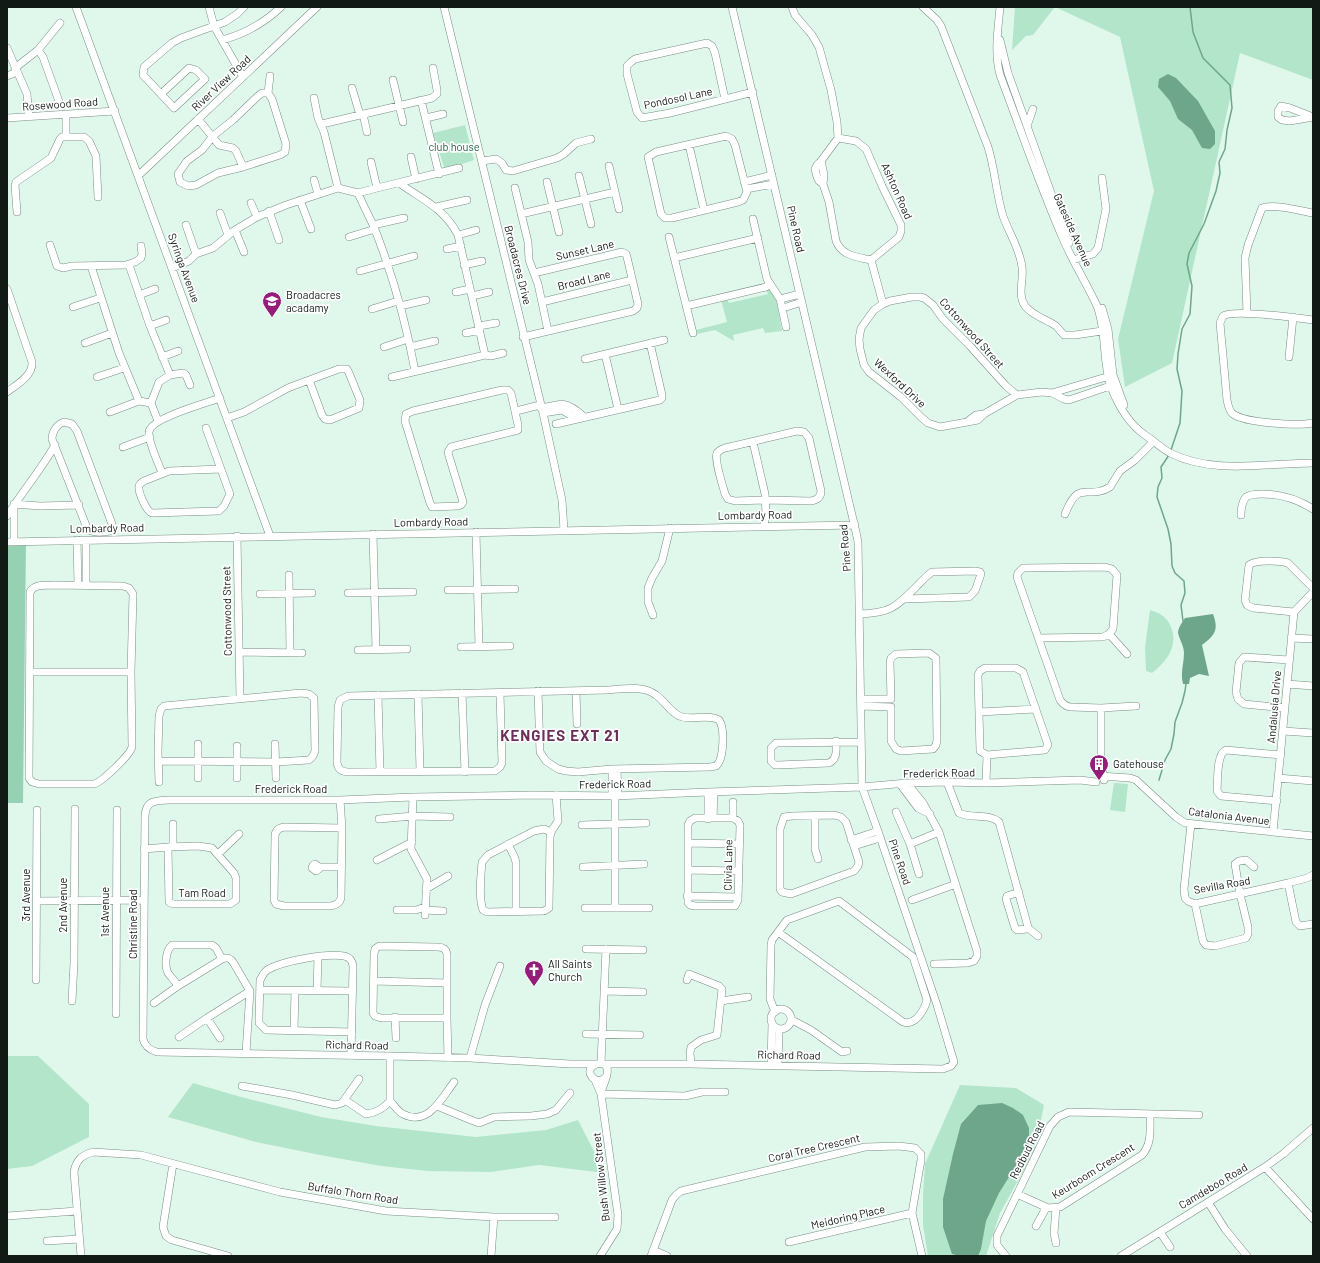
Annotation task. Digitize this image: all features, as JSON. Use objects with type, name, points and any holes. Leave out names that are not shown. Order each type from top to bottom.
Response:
[{"type":"street","name":"Syringa Avenue","points":[[76,7],[139,175],[270,536]]},
{"type":"street","points":[[209,7],[214,26],[243,77]]},
{"type":"street","points":[[162,94],[190,68],[196,70],[205,79],[174,108],[143,75],[144,67],[160,52],[175,41],[225,22],[235,16],[244,7]]},
{"type":"street","points":[[222,40],[236,36],[255,27],[281,7]]},
{"type":"street","name":"River View Road","points":[[139,175],[317,7]]},
{"type":"street","name":"Broadacres Drive","points":[[444,7],[562,500],[564,530]]},
{"type":"street","name":"Pine Road","points":[[732,7],[858,542],[862,787],[937,1005],[954,1062]]},
{"type":"street","points":[[792,7],[795,15],[812,35],[819,47],[831,90],[837,122],[838,138],[816,166],[818,180],[823,184],[829,202],[835,238],[839,247],[849,255],[871,260],[882,304]]},
{"type":"street","points":[[923,7],[938,20],[941,26],[988,147],[993,163],[993,174],[1004,216],[1022,263],[1022,300],[1026,307],[1033,313],[1056,326],[1064,335],[1075,335],[1102,330]]},
{"type":"street","name":"Gateside Avenue","points":[[1000,7],[996,34],[997,58],[1000,75],[1048,202],[1098,309],[1110,375],[1113,385],[1126,408],[1145,435],[1153,442],[1168,452],[1199,463],[1211,465],[1288,465],[1313,463]]},
{"type":"street","points":[[7,76],[38,50],[60,23]]},
{"type":"street","name":"Gateside Avenue","points":[[998,26],[1006,66],[1075,260],[1105,317],[1110,344],[1110,375]]},
{"type":"street","name":"Pondosol Lane","points":[[726,98],[715,53],[712,46],[707,43],[635,59],[627,66],[627,74],[637,112],[642,118],[670,113],[753,92]]},
{"type":"street","points":[[7,48],[28,96],[29,117]]},
{"type":"street","points":[[38,50],[43,58],[61,107]]},
{"type":"street","points":[[322,124],[432,98],[437,94],[433,68]]},
{"type":"street","points":[[268,93],[262,93],[258,96],[233,120],[213,136],[202,150],[187,161],[178,176],[180,182],[188,186],[196,185],[218,173],[243,167],[283,153],[286,149],[286,144],[272,99],[268,93],[270,76]]},
{"type":"street","points":[[393,80],[403,122]]},
{"type":"street","points":[[352,88],[367,132]]},
{"type":"street","points":[[314,98],[318,118],[322,124],[338,188]]},
{"type":"street","points":[[421,100],[439,174]]},
{"type":"street","points":[[1028,126],[1033,109]]},
{"type":"street","name":"Rosewood Road","points":[[7,118],[115,111]]},
{"type":"street","points":[[66,114],[66,136]]},
{"type":"street","points":[[426,118],[443,114]]},
{"type":"street","points":[[198,119],[220,145],[233,148],[236,151],[243,167]]},
{"type":"street","points":[[18,212],[16,182],[51,158],[60,139],[66,136],[84,136],[89,141],[96,156],[98,197]]},
{"type":"street","points":[[726,136],[730,137],[735,145],[746,196],[741,201],[666,219],[661,214],[648,157],[689,145],[726,136]]},
{"type":"street","name":"Ashton Road","points":[[838,138],[856,141],[866,149],[887,198],[901,225],[901,231],[898,237],[871,260]]},
{"type":"street","points":[[482,162],[496,159],[502,163],[506,170],[513,171],[557,158],[576,143],[590,139]]},
{"type":"street","points":[[689,145],[704,210]]},
{"type":"street","points":[[412,157],[416,179]]},
{"type":"street","points":[[371,162],[377,188]]},
{"type":"street","points":[[609,166],[619,209]]},
{"type":"street","points":[[172,268],[186,262],[196,254],[213,248],[235,230],[257,217],[300,200],[338,188],[358,193],[460,168]]},
{"type":"street","points":[[745,186],[772,175]]},
{"type":"street","points":[[578,176],[591,224]]},
{"type":"street","points":[[1075,260],[1093,254],[1098,248],[1106,210],[1102,178]]},
{"type":"street","points":[[314,180],[318,194]]},
{"type":"street","points":[[547,182],[559,232]]},
{"type":"street","points":[[399,184],[436,207],[448,220],[458,235],[485,355]]},
{"type":"street","points":[[745,186],[774,184]]},
{"type":"street","points":[[515,188],[528,242],[528,256],[538,284],[548,331]]},
{"type":"street","points":[[521,214],[615,192]]},
{"type":"street","points":[[358,193],[374,227],[387,263],[399,304],[415,371]]},
{"type":"street","points":[[300,200],[311,229]]},
{"type":"street","points":[[436,207],[467,200]]},
{"type":"street","points":[[251,203],[257,217]]},
{"type":"street","points":[[1247,314],[1245,258],[1248,245],[1262,208],[1270,206],[1313,213]]},
{"type":"street","points":[[269,212],[279,240]]},
{"type":"street","points":[[220,213],[228,236]]},
{"type":"street","points":[[349,237],[374,227],[404,218]]},
{"type":"street","points":[[754,219],[767,279],[780,299],[786,327]]},
{"type":"street","points":[[186,225],[196,254]]},
{"type":"street","points":[[235,230],[244,252]]},
{"type":"street","points":[[458,235],[476,230]]},
{"type":"street","points":[[669,237],[693,333]]},
{"type":"street","points":[[674,258],[758,238]]},
{"type":"street","points":[[50,246],[58,267],[63,268],[129,265],[140,258],[142,254],[141,246]]},
{"type":"street","points":[[446,249],[460,246]]},
{"type":"street","name":"Sunset Lane","points":[[524,337],[636,310],[638,307],[627,257],[626,254],[622,252],[534,273]]},
{"type":"street","points":[[360,271],[414,256]]},
{"type":"street","points":[[464,265],[482,261]]},
{"type":"street","points":[[129,265],[150,326],[170,375]]},
{"type":"street","points":[[90,266],[124,368],[139,401]]},
{"type":"street","name":"Broad Lane","points":[[542,302],[632,280]]},
{"type":"street","points":[[686,306],[766,287],[769,284]]},
{"type":"street","points":[[7,289],[10,310],[32,367],[28,375],[7,392]]},
{"type":"street","points":[[139,295],[155,289]]},
{"type":"street","points":[[456,292],[489,292]]},
{"type":"street","points":[[780,299],[800,294]]},
{"type":"street","name":"Cottonwood Street","points":[[882,304],[917,296],[928,302],[1006,386],[1017,395]]},
{"type":"street","points":[[73,307],[100,298]]},
{"type":"street","points":[[372,309],[426,300]]},
{"type":"street","points":[[783,308],[802,302]]},
{"type":"street","name":"Wexford Drive","points":[[882,304],[874,310],[860,329],[859,339],[863,360],[867,369],[874,376],[900,397],[928,423],[940,426],[968,421],[972,422],[978,420],[984,414],[1017,395],[1042,392],[1052,393],[1069,400],[1113,385]]},
{"type":"street","points":[[1313,320],[1293,317],[1228,314],[1223,316],[1220,320],[1227,393],[1230,410],[1235,416],[1270,423],[1304,425],[1313,424]]},
{"type":"street","points":[[1289,357],[1293,317]]},
{"type":"street","points":[[150,326],[166,320]]},
{"type":"street","points":[[466,334],[496,323]]},
{"type":"street","points":[[85,343],[112,333]]},
{"type":"street","points":[[384,347],[435,340]]},
{"type":"street","points":[[585,359],[664,340]]},
{"type":"street","points":[[556,424],[660,400],[662,395],[650,343]]},
{"type":"street","points":[[162,357],[178,351]]},
{"type":"street","points":[[392,377],[485,355],[491,356],[503,353]]},
{"type":"street","points":[[605,354],[618,409]]},
{"type":"street","points":[[97,377],[124,368]]},
{"type":"street","points":[[227,418],[244,412],[288,388],[309,380],[339,369],[346,369],[349,373],[360,400],[360,407],[357,410],[333,419],[324,419],[309,380]]},
{"type":"street","points":[[158,421],[151,403],[159,382],[170,375],[183,373],[186,375],[190,385]]},
{"type":"street","name":"Wexford Drive","points":[[1052,393],[1110,375]]},
{"type":"street","points":[[1085,383],[1088,394]]},
{"type":"street","points":[[502,390],[508,390],[511,393],[516,411],[519,426],[516,431],[451,447],[448,454],[463,500],[462,504],[458,506],[434,508],[431,505],[405,421],[406,414],[413,411],[502,390]]},
{"type":"street","points":[[162,473],[150,437],[149,432],[151,426],[158,421],[220,398]]},
{"type":"street","points":[[110,412],[139,401],[151,403]]},
{"type":"street","points":[[541,409],[562,404],[573,408],[584,417]]},
{"type":"street","points":[[516,411],[541,409],[562,410],[577,419]]},
{"type":"street","points":[[67,422],[75,427],[112,524],[112,529],[108,531],[94,532],[88,530],[78,505],[54,445],[52,436],[61,423],[67,422]]},
{"type":"street","points":[[206,428],[221,469],[230,494],[221,510],[148,512],[140,492],[140,486],[144,481],[162,473],[177,470],[221,469]]},
{"type":"street","points":[[797,431],[804,432],[809,438],[821,491],[819,497],[811,501],[766,502],[735,501],[728,499],[725,494],[716,455],[721,450],[753,442],[797,431]]},
{"type":"street","points":[[123,447],[150,437]]},
{"type":"street","points":[[753,442],[766,502],[764,524]]},
{"type":"street","points":[[1065,514],[1070,501],[1079,493],[1098,491],[1110,487],[1120,471],[1135,460],[1153,442]]},
{"type":"street","points":[[7,516],[14,504],[45,463],[54,445]]},
{"type":"street","name":"Gateside Avenue","points":[[1288,465],[1313,467]]},
{"type":"street","points":[[1240,515],[1244,500],[1254,494],[1279,495],[1297,500],[1313,509]]},
{"type":"street","points":[[14,504],[40,506],[78,505]]},
{"type":"street","points":[[10,542],[14,504]]},
{"type":"street","name":"Lombardy Road","points":[[10,542],[670,528],[764,524],[855,525]]},
{"type":"street","points":[[653,615],[648,602],[648,588],[662,561],[670,528]]},
{"type":"street","points":[[476,532],[479,647]]},
{"type":"street","points":[[373,534],[376,649]]},
{"type":"street","name":"Cottonwood Street","points":[[237,536],[240,699]]},
{"type":"street","points":[[77,540],[78,585]]},
{"type":"street","points":[[86,540],[86,585]]},
{"type":"street","points":[[1313,588],[1292,565],[1284,562],[1251,563],[1249,565],[1245,600],[1247,605],[1253,608],[1294,612],[1313,592]]},
{"type":"street","points":[[1039,638],[1103,637],[1109,634],[1113,629],[1117,575],[1112,569],[1105,567],[1024,568],[1020,570],[1017,577],[1060,700],[1068,707],[1102,708],[1136,706]]},
{"type":"street","points":[[859,614],[877,614],[884,612],[898,604],[932,572],[975,571],[980,572],[981,574],[975,591],[969,597],[905,599]]},
{"type":"street","points":[[289,575],[290,653]]},
{"type":"street","points":[[78,585],[123,586],[127,587],[132,592],[134,605],[131,672],[132,742],[130,752],[97,784],[44,784],[32,782],[28,775],[31,590],[34,587],[39,586],[78,585]]},
{"type":"street","points":[[448,590],[515,589]]},
{"type":"street","points":[[348,593],[413,592]]},
{"type":"street","points":[[260,594],[312,593]]},
{"type":"street","name":"Andalusia Drive","points":[[1273,832],[1294,612]]},
{"type":"street","points":[[1109,634],[1127,654]]},
{"type":"street","points":[[1291,638],[1313,639]]},
{"type":"street","points":[[461,647],[510,646]]},
{"type":"street","points":[[358,650],[407,649]]},
{"type":"street","points":[[239,652],[302,653]]},
{"type":"street","points":[[929,653],[934,656],[936,658],[937,740],[935,748],[913,751],[901,751],[896,749],[891,741],[891,707],[891,658],[896,654],[929,653]]},
{"type":"street","points":[[1285,708],[1244,704],[1238,699],[1236,692],[1239,663],[1244,657],[1289,660]]},
{"type":"street","points":[[985,668],[1016,668],[1021,670],[1024,674],[1048,745],[1045,750],[986,755],[982,753],[979,748],[978,712],[978,675],[980,671],[985,668]]},
{"type":"street","points":[[30,672],[131,672]]},
{"type":"street","points":[[1287,684],[1313,686]]},
{"type":"street","points":[[500,692],[501,765],[498,769],[492,772],[343,772],[338,768],[338,707],[340,700],[348,696],[378,695],[538,691],[644,690],[657,695],[673,712],[681,717],[712,718],[721,722],[722,757],[719,764],[716,766],[566,771],[554,767],[546,761],[541,753],[538,691]]},
{"type":"street","points":[[576,691],[577,724]]},
{"type":"street","points":[[462,693],[464,772]]},
{"type":"street","points":[[158,762],[307,761],[313,756],[315,748],[314,698],[309,694],[301,694],[178,704],[162,707],[159,716],[158,762],[160,782]]},
{"type":"street","points":[[418,694],[420,771]]},
{"type":"street","points":[[378,695],[380,772]]},
{"type":"street","points":[[860,703],[891,699]]},
{"type":"street","points":[[860,703],[891,707]]},
{"type":"street","points":[[1097,780],[1101,763],[1102,708]]},
{"type":"street","points":[[978,712],[1036,709]]},
{"type":"street","points":[[1283,731],[1313,733]]},
{"type":"street","points":[[836,741],[836,757],[829,763],[778,765],[771,761],[771,748],[774,744],[836,741],[861,742]]},
{"type":"street","points":[[198,744],[198,778]]},
{"type":"street","points":[[275,744],[276,778]]},
{"type":"street","points":[[237,746],[237,778]]},
{"type":"street","points":[[1277,801],[1221,796],[1217,791],[1219,758],[1226,750],[1281,755]]},
{"type":"street","points":[[986,755],[986,783]]},
{"type":"street","points":[[614,769],[615,908]]},
{"type":"street","name":"Frederick Road","points":[[150,803],[168,800],[340,800],[413,797],[556,795],[615,796],[862,787],[904,783],[986,783],[1097,780],[1112,776]]},
{"type":"street","name":"Catalonia Avenue","points":[[1112,776],[1136,780],[1181,822],[1313,836]]},
{"type":"street","points":[[1278,778],[1313,781]]},
{"type":"street","points":[[946,782],[959,813],[966,816],[992,818],[999,822],[1028,928],[1038,936]]},
{"type":"street","points":[[904,783],[918,808],[930,814],[939,832],[977,951],[977,956],[974,962],[968,964],[934,964]]},
{"type":"street","points":[[711,792],[711,819]]},
{"type":"street","points":[[551,832],[540,829],[488,855],[482,862],[481,905],[485,911],[544,912],[549,908],[551,832],[558,821],[556,795]]},
{"type":"street","points":[[413,797],[413,816],[411,827],[412,849],[427,879],[425,911]]},
{"type":"street","points":[[340,800],[342,828],[341,898],[337,904],[331,906],[277,905],[275,902],[275,834],[278,829],[284,826],[342,828]]},
{"type":"street","points":[[733,802],[733,818]]},
{"type":"street","name":"Christine Road","points":[[145,1046],[143,1039],[144,849],[145,811],[150,803]]},
{"type":"street","name":"3rd Avenue","points":[[36,980],[37,810]]},
{"type":"street","name":"2nd Avenue","points":[[72,1001],[74,963],[75,810]]},
{"type":"street","name":"1st Avenue","points":[[116,1014],[117,810]]},
{"type":"street","points":[[896,812],[910,844],[919,874]]},
{"type":"street","points":[[834,815],[841,817],[846,822],[859,862],[858,866],[854,871],[791,894],[782,892],[780,889],[780,829],[782,820],[786,816],[815,816],[834,815]]},
{"type":"street","points":[[379,819],[413,816],[450,817]]},
{"type":"street","points":[[815,816],[815,848],[818,859]]},
{"type":"street","name":"Clivia Lane","points":[[695,818],[733,818],[738,821],[740,825],[737,904],[735,906],[690,905],[688,903],[687,896],[688,825],[695,818]]},
{"type":"street","points":[[582,825],[646,823]]},
{"type":"street","name":"Tam Road","points":[[144,849],[170,847],[209,846],[234,873],[236,878],[235,901],[230,904],[173,904],[168,900],[170,847],[173,824]]},
{"type":"street","name":"Sevilla Road","points":[[1191,824],[1184,894],[1188,901],[1195,904],[1288,883],[1313,875]]},
{"type":"street","points":[[910,844],[939,832]]},
{"type":"street","points":[[218,854],[239,834]]},
{"type":"street","points":[[852,843],[879,834]]},
{"type":"street","points":[[377,860],[412,842]]},
{"type":"street","points":[[688,843],[739,844]]},
{"type":"street","points":[[508,844],[516,862],[516,911]]},
{"type":"street","points":[[1195,904],[1203,941],[1208,946],[1215,946],[1244,939],[1248,936],[1248,927],[1240,894],[1235,863],[1246,860],[1254,867]]},
{"type":"street","points":[[583,867],[644,864]]},
{"type":"street","points":[[319,867],[341,867]]},
{"type":"street","points":[[688,870],[738,871]]},
{"type":"street","points":[[426,889],[448,876]]},
{"type":"street","points":[[1288,883],[1296,922],[1300,926],[1313,924]]},
{"type":"street","points":[[912,900],[956,884]]},
{"type":"street","points":[[1019,892],[1007,897],[1014,928],[1017,930],[1028,928]]},
{"type":"street","points":[[37,901],[144,900]]},
{"type":"street","points":[[774,1012],[770,999],[770,946],[772,940],[778,932],[787,920],[839,901],[913,956],[926,1002],[916,1020],[909,1023],[903,1022],[778,932]]},
{"type":"street","points":[[1010,910],[1023,907]]},
{"type":"street","points":[[585,908],[648,908]]},
{"type":"street","points":[[397,910],[443,912]]},
{"type":"street","points":[[178,986],[166,969],[167,950],[172,944],[212,945],[225,958],[233,962],[250,991],[246,1053]]},
{"type":"street","points":[[447,1018],[381,1018],[376,1017],[373,1014],[374,954],[377,947],[441,947],[447,952],[448,1058]]},
{"type":"street","points":[[586,949],[642,950]]},
{"type":"street","points":[[601,1064],[606,949]]},
{"type":"street","points":[[317,991],[318,956]]},
{"type":"street","points":[[351,1056],[352,1032],[353,991],[353,967],[351,960],[344,956],[318,956],[301,959],[268,970],[263,975],[260,980],[259,1021],[264,1028],[270,1030],[352,1032]]},
{"type":"street","points":[[154,1003],[178,986],[225,958]]},
{"type":"street","points":[[470,1058],[485,1005],[500,966]]},
{"type":"street","points":[[687,980],[689,974],[719,986],[722,989],[722,1001],[717,1035],[701,1040],[691,1047],[691,1064]]},
{"type":"street","points":[[374,981],[447,983]]},
{"type":"street","points":[[260,990],[353,991]]},
{"type":"street","points":[[179,1037],[206,1018],[250,991]]},
{"type":"street","points":[[294,1030],[295,991]]},
{"type":"street","points":[[604,991],[643,992]]},
{"type":"street","points":[[722,1001],[748,997]]},
{"type":"street","points":[[774,1065],[771,1017],[774,1012],[780,1009],[787,1011],[792,1020],[811,1030],[842,1052],[847,1051]]},
{"type":"street","points":[[206,1018],[220,1038]]},
{"type":"street","points":[[395,1018],[396,1038]]},
{"type":"street","points":[[772,1023],[779,1029],[786,1028],[792,1020]]},
{"type":"street","points":[[774,1065],[779,1029]]},
{"type":"street","points":[[586,1034],[640,1035]]},
{"type":"street","name":"Richard Road","points":[[145,1046],[150,1050],[157,1052],[470,1058],[570,1064],[620,1065],[774,1065],[943,1069],[951,1066],[954,1062]]},
{"type":"street","points":[[390,1056],[390,1101],[403,1114],[414,1117],[422,1117],[426,1115],[437,1106],[454,1082]]},
{"type":"street","name":"Richard Road","points":[[570,1064],[583,1069],[593,1078]]},
{"type":"street","points":[[601,1064],[607,1069],[607,1076]]},
{"type":"street","points":[[601,1064],[592,1067],[590,1072],[593,1078],[601,1081],[620,1065]]},
{"type":"street","name":"Bush Willow Street","points":[[601,1093],[607,1076]]},
{"type":"street","name":"Bush Willow Street","points":[[593,1078],[601,1093],[618,1220],[617,1229],[600,1256]]},
{"type":"street","points":[[242,1086],[292,1095],[331,1105],[339,1104],[345,1100],[359,1079]]},
{"type":"street","points":[[601,1093],[685,1096],[702,1092],[725,1092]]},
{"type":"street","points":[[437,1106],[479,1123],[494,1117],[547,1114],[556,1110],[570,1093]]},
{"type":"street","points":[[345,1100],[366,1114],[378,1110],[390,1101]]},
{"type":"street","name":"Redbud Road","points":[[1006,1256],[1000,1250],[996,1240],[999,1230],[1050,1126],[1064,1113],[1199,1115]]},
{"type":"street","name":"Keurboom Crescent","points":[[1017,1194],[1046,1208],[1056,1208],[1142,1155],[1148,1145],[1150,1114]]},
{"type":"street","name":"Camdeboo Road","points":[[1121,1256],[1265,1167],[1283,1154],[1313,1128]]},
{"type":"street","name":"Coral Tree Crescent","points":[[652,1253],[672,1200],[678,1193],[708,1184],[865,1147],[910,1147],[915,1148],[920,1154],[921,1160],[912,1213],[922,1256]]},
{"type":"street","name":"Buffalo Thorn Road","points":[[77,1211],[74,1172],[80,1158],[87,1153],[93,1152],[141,1155],[280,1192],[386,1211],[494,1217],[555,1217]]},
{"type":"street","points":[[173,1164],[163,1227],[164,1233],[169,1239],[179,1243],[228,1256]]},
{"type":"street","points":[[1265,1167],[1313,1219]]},
{"type":"street","points":[[1208,1202],[1225,1229],[1247,1256]]},
{"type":"street","points":[[1036,1226],[1046,1208]]},
{"type":"street","points":[[1056,1208],[1054,1233],[1056,1243]]},
{"type":"street","points":[[7,1216],[77,1211],[81,1256]]},
{"type":"street","name":"Meidoring Place","points":[[789,1242],[912,1213]]},
{"type":"street","points":[[491,1256],[494,1217]]},
{"type":"street","points":[[1160,1232],[1170,1247]]},
{"type":"street","points":[[47,1241],[79,1239]]},
{"type":"street","points":[[652,1253],[667,1256]]},
{"type":"green space","points":[[1015,7],[1055,7],[1033,35],[1026,36],[1012,50]]},
{"type":"green space","points":[[1055,7],[1313,7],[1313,80],[1240,53],[1172,363],[1125,387],[1118,339],[1154,191],[1120,37]]},
{"type":"green space","name":"club house","points":[[465,125],[474,160],[445,170],[433,133]]},
{"type":"green space","points":[[769,288],[776,298],[782,331],[765,333],[763,328],[733,335],[734,341],[715,330],[697,334],[696,330],[727,322],[721,300],[727,299],[729,303],[768,294],[766,289]]},
{"type":"green space","points":[[1150,610],[1165,618],[1171,627],[1173,634],[1170,653],[1162,664],[1152,673],[1146,671],[1145,647]]},
{"type":"green space","points":[[1114,783],[1128,784],[1125,812],[1110,810]]},
{"type":"green space","points":[[7,1056],[38,1056],[89,1104],[89,1137],[32,1166],[7,1169]]},
{"type":"green space","points":[[193,1083],[241,1097],[321,1117],[376,1126],[476,1137],[546,1130],[578,1120],[605,1173],[539,1165],[491,1172],[428,1171],[381,1166],[256,1142],[168,1117]]},
{"type":"green space","points":[[960,1085],[1016,1088],[1044,1105],[1035,1150],[1000,1213],[986,1256],[928,1256],[923,1225],[925,1164]]},
{"type":"shaded area","points":[[1168,74],[1176,78],[1198,101],[1215,131],[1215,144],[1210,149],[1202,148],[1192,130],[1178,119],[1170,101],[1158,87],[1159,79]]},
{"type":"shaded area","points":[[7,543],[26,543],[23,803],[7,803]]},
{"type":"shaded area","points":[[1213,614],[1216,624],[1215,632],[1202,645],[1209,676],[1199,674],[1190,678],[1189,684],[1183,684],[1182,672],[1184,653],[1178,634],[1179,628],[1185,618]]},
{"type":"shaded area","points":[[1002,1103],[1023,1115],[1029,1128],[1029,1143],[999,1193],[986,1221],[981,1249],[978,1256],[960,1256],[952,1254],[943,1227],[943,1199],[961,1124],[978,1105]]},
{"type":"waterway","points":[[1171,450],[1180,423],[1182,391],[1177,369],[1178,354],[1182,329],[1190,314],[1192,286],[1187,264],[1189,253],[1204,224],[1216,191],[1220,173],[1219,162],[1225,149],[1227,130],[1232,108],[1230,85],[1203,58],[1193,32],[1190,7]]},
{"type":"waterway","points":[[1169,455],[1161,467],[1162,478],[1158,487],[1157,497],[1168,529],[1171,544],[1172,566],[1175,573],[1184,581],[1185,593],[1181,605],[1183,621]]},
{"type":"waterway","points":[[1159,780],[1165,760],[1171,749],[1175,722],[1182,703],[1186,684]]},
{"type":"place","name":"Broadacres acadamy","points":[[272,318]]},
{"type":"place","name":"Gatehouse","points":[[1099,781]]},
{"type":"place","name":"All Saints Church","points":[[534,987]]},
{"type":"district","name":"KENGIES EXT 21","points":[[560,736]]}]
